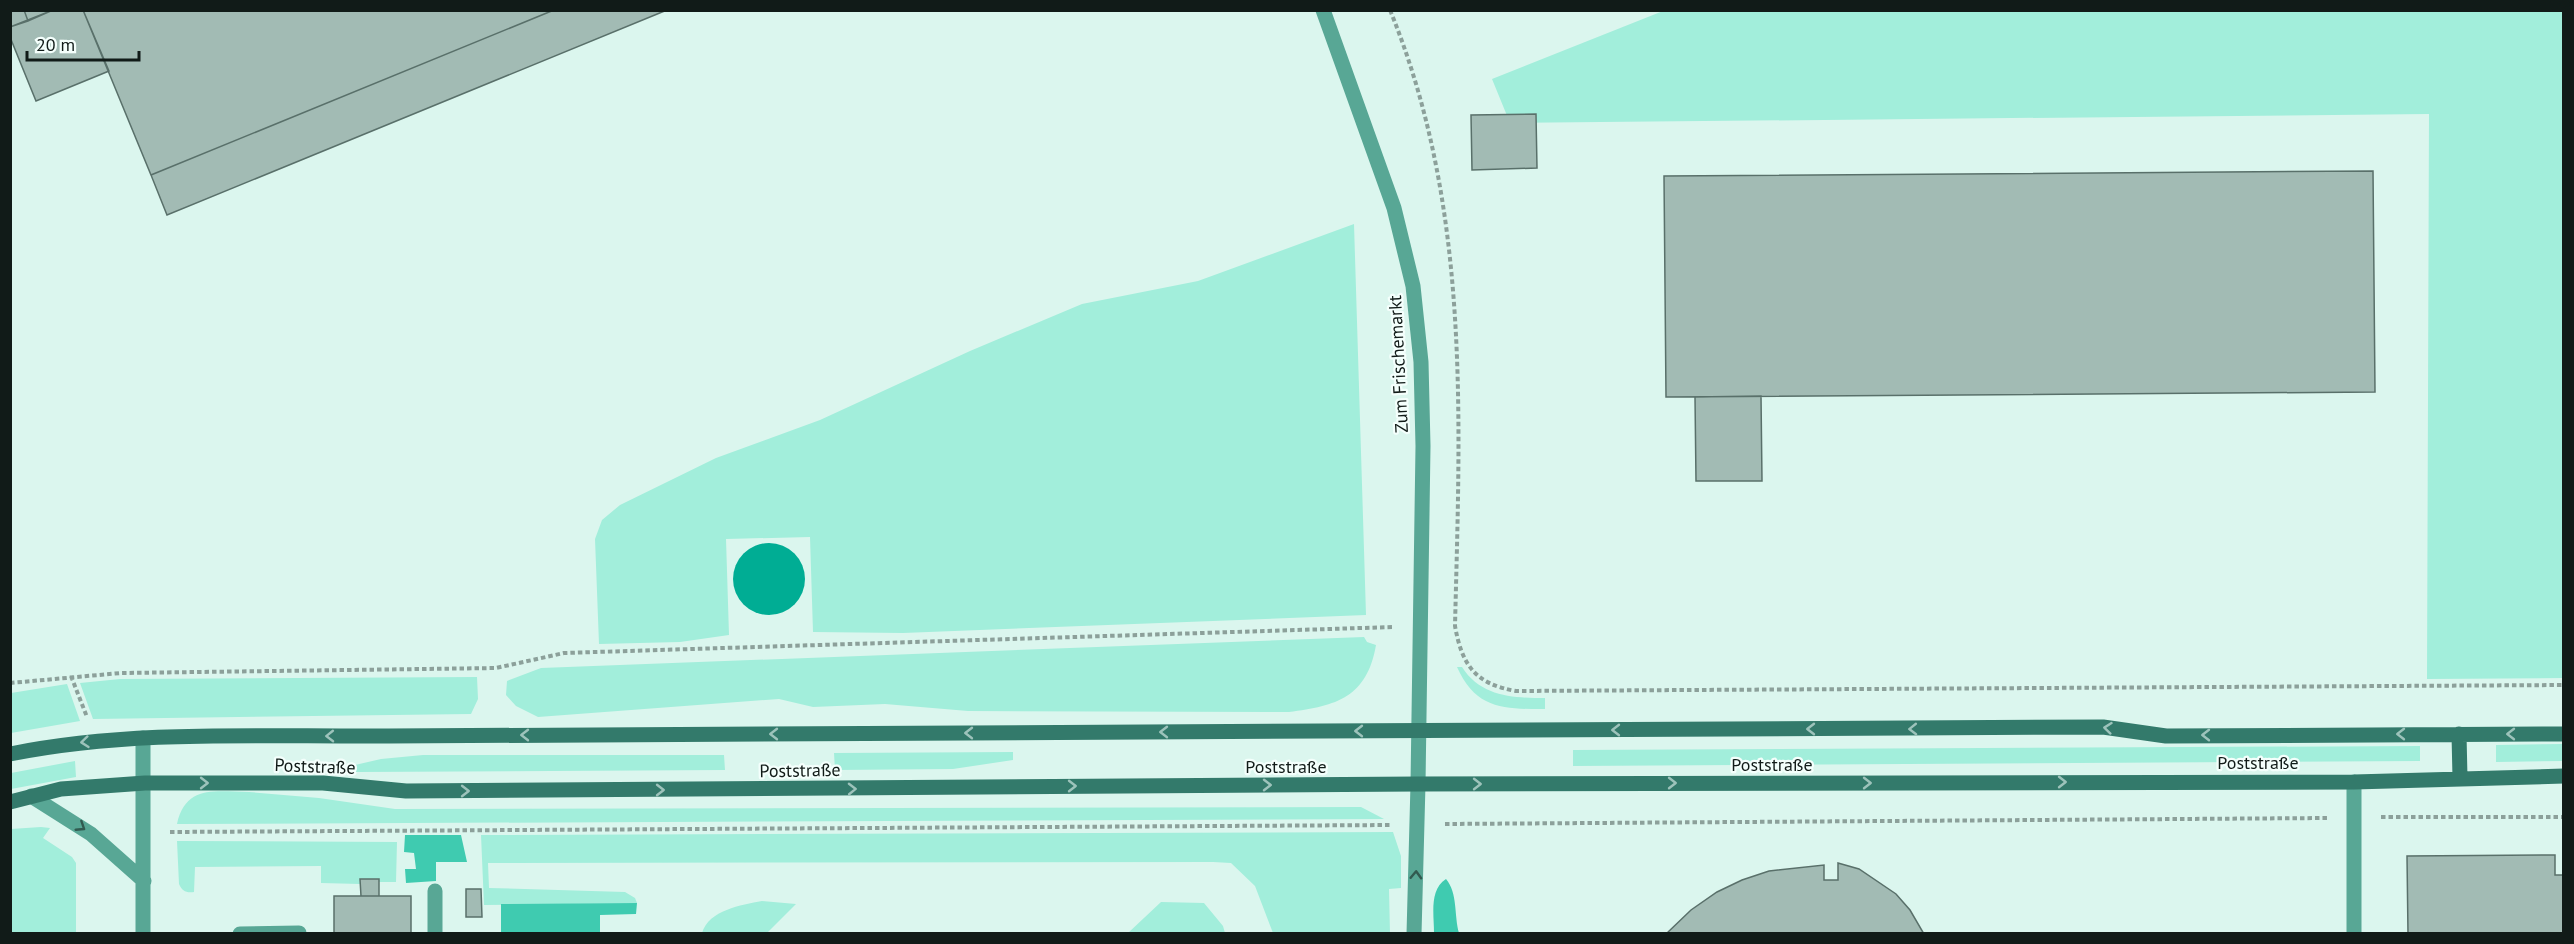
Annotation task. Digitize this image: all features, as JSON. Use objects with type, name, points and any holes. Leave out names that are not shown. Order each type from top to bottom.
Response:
[{"type":"street","name":"Zum Frischemarkt","points":[[1323,10],[1394,208],[1413,286],[1421,363],[1423,446],[1418,824],[1414,933]]},
{"type":"street","name":"Poststraße","points":[[10,754],[89,741],[143,738],[2103,727],[2166,736],[2564,734]]},
{"type":"street","points":[[2459,734],[2460,778]]},
{"type":"street","points":[[143,738],[145,783],[143,933]]},
{"type":"street","name":"Poststraße","points":[[10,802],[94,785],[145,783],[323,783],[406,791],[1418,784],[2354,782],[2564,776]]},
{"type":"street","points":[[2354,782],[2352,818],[2354,933]]},
{"type":"street","points":[[31,796],[91,834],[144,880]]},
{"type":"street","points":[[435,891],[435,933]]},
{"type":"street","points":[[240,933],[299,933]]},
{"type":"path","points":[[10,683],[121,673],[496,668],[564,653],[1455,626],[1460,651],[1469,667],[1481,679],[1499,688],[1516,691],[2564,685]]},
{"type":"path","points":[[144,832],[2564,817]]},
{"type":"shaded area","points":[[1663,11],[2563,11],[2563,678],[2427,679],[2429,114],[1510,123],[1492,79]]},
{"type":"shaded area","points":[[1354,224],[1366,615],[903,633],[813,632],[810,537],[726,539],[729,635],[680,642],[599,644],[595,539],[602,520],[620,505],[716,458],[820,420],[970,351],[1082,304],[1198,281]]},
{"type":"shaded area","points":[[769,543],[789,549],[799,559],[805,579],[799,599],[789,609],[769,615],[749,609],[739,599],[733,579],[739,559],[749,549]]},
{"type":"shaded area","points":[[1364,637],[1367,642],[1376,645],[1372,663],[1357,687],[1347,696],[1335,702],[1289,712],[968,711],[885,704],[813,707],[779,699],[538,717],[516,706],[506,695],[507,681],[541,668]]},
{"type":"shaded area","points":[[1457,667],[1462,667],[1479,684],[1499,694],[1545,698],[1545,709],[1505,707],[1493,704],[1473,692]]},
{"type":"shaded area","points":[[477,677],[478,699],[471,714],[93,719],[80,683],[120,679]]},
{"type":"shaded area","points":[[67,684],[80,721],[11,733],[11,693]]},
{"type":"shaded area","points":[[2563,744],[2563,761],[2496,762],[2496,745]]},
{"type":"shaded area","points":[[2420,746],[2420,761],[1573,766],[1573,750]]},
{"type":"shaded area","points":[[1013,752],[1013,760],[953,769],[835,770],[834,753]]},
{"type":"shaded area","points":[[423,755],[724,755],[725,770],[356,772],[355,765],[381,759]]},
{"type":"shaded area","points":[[75,761],[76,777],[11,789],[11,773]]},
{"type":"shaded area","points":[[214,792],[249,792],[319,798],[395,809],[1361,807],[1384,819],[177,824],[181,811],[195,796]]},
{"type":"shaded area","points":[[50,828],[43,838],[72,857],[76,863],[76,933],[11,933],[11,829]]},
{"type":"shaded area","points":[[1393,832],[1401,856],[1401,888],[1389,889],[1390,934],[1273,933],[1255,886],[1231,863],[1213,862],[488,863],[489,888],[625,892],[635,898],[637,903],[484,905],[481,835]]},
{"type":"shaded area","points":[[405,835],[461,835],[467,862],[436,862],[436,881],[406,883],[405,869],[416,869],[414,853],[404,852]]},
{"type":"shaded area","points":[[177,841],[397,842],[396,882],[360,879],[360,884],[321,883],[321,866],[195,867],[194,892],[187,892],[179,884]]},
{"type":"shaded area","points":[[1446,879],[1454,898],[1459,933],[1434,933],[1435,896],[1437,889]]},
{"type":"shaded area","points":[[762,901],[796,904],[767,933],[702,933],[711,919],[719,914]]},
{"type":"shaded area","points":[[1161,902],[1204,903],[1223,926],[1225,933],[1128,933]]},
{"type":"shaded area","points":[[637,903],[636,914],[600,915],[600,933],[501,933],[501,904]]},
{"type":"building","points":[[10,10],[24,10],[28,21],[10,27]]},
{"type":"building","points":[[24,10],[53,10],[28,21]]},
{"type":"building","points":[[53,10],[83,10],[109,71],[36,101],[10,37],[10,27]]},
{"type":"building","points":[[83,10],[554,10],[151,175]]},
{"type":"building","points":[[554,10],[667,10],[167,215],[151,175]]},
{"type":"building","points":[[1536,114],[1537,168],[1472,170],[1471,115]]},
{"type":"building","points":[[2373,171],[2375,392],[1666,397],[1664,176]]},
{"type":"building","points":[[1761,396],[1762,481],[1696,481],[1695,397]]},
{"type":"building","points":[[2555,855],[2555,875],[2564,875],[2564,934],[2408,934],[2407,856]]},
{"type":"building","points":[[1838,863],[1859,869],[1896,894],[1910,910],[1924,934],[1666,934],[1691,910],[1717,892],[1742,880],[1769,871],[1824,865],[1824,880],[1838,880]]},
{"type":"building","points":[[360,879],[379,879],[379,896],[361,896]]},
{"type":"building","points":[[466,889],[481,889],[482,917],[466,917]]},
{"type":"building","points":[[334,896],[411,896],[411,934],[334,934]]}]
